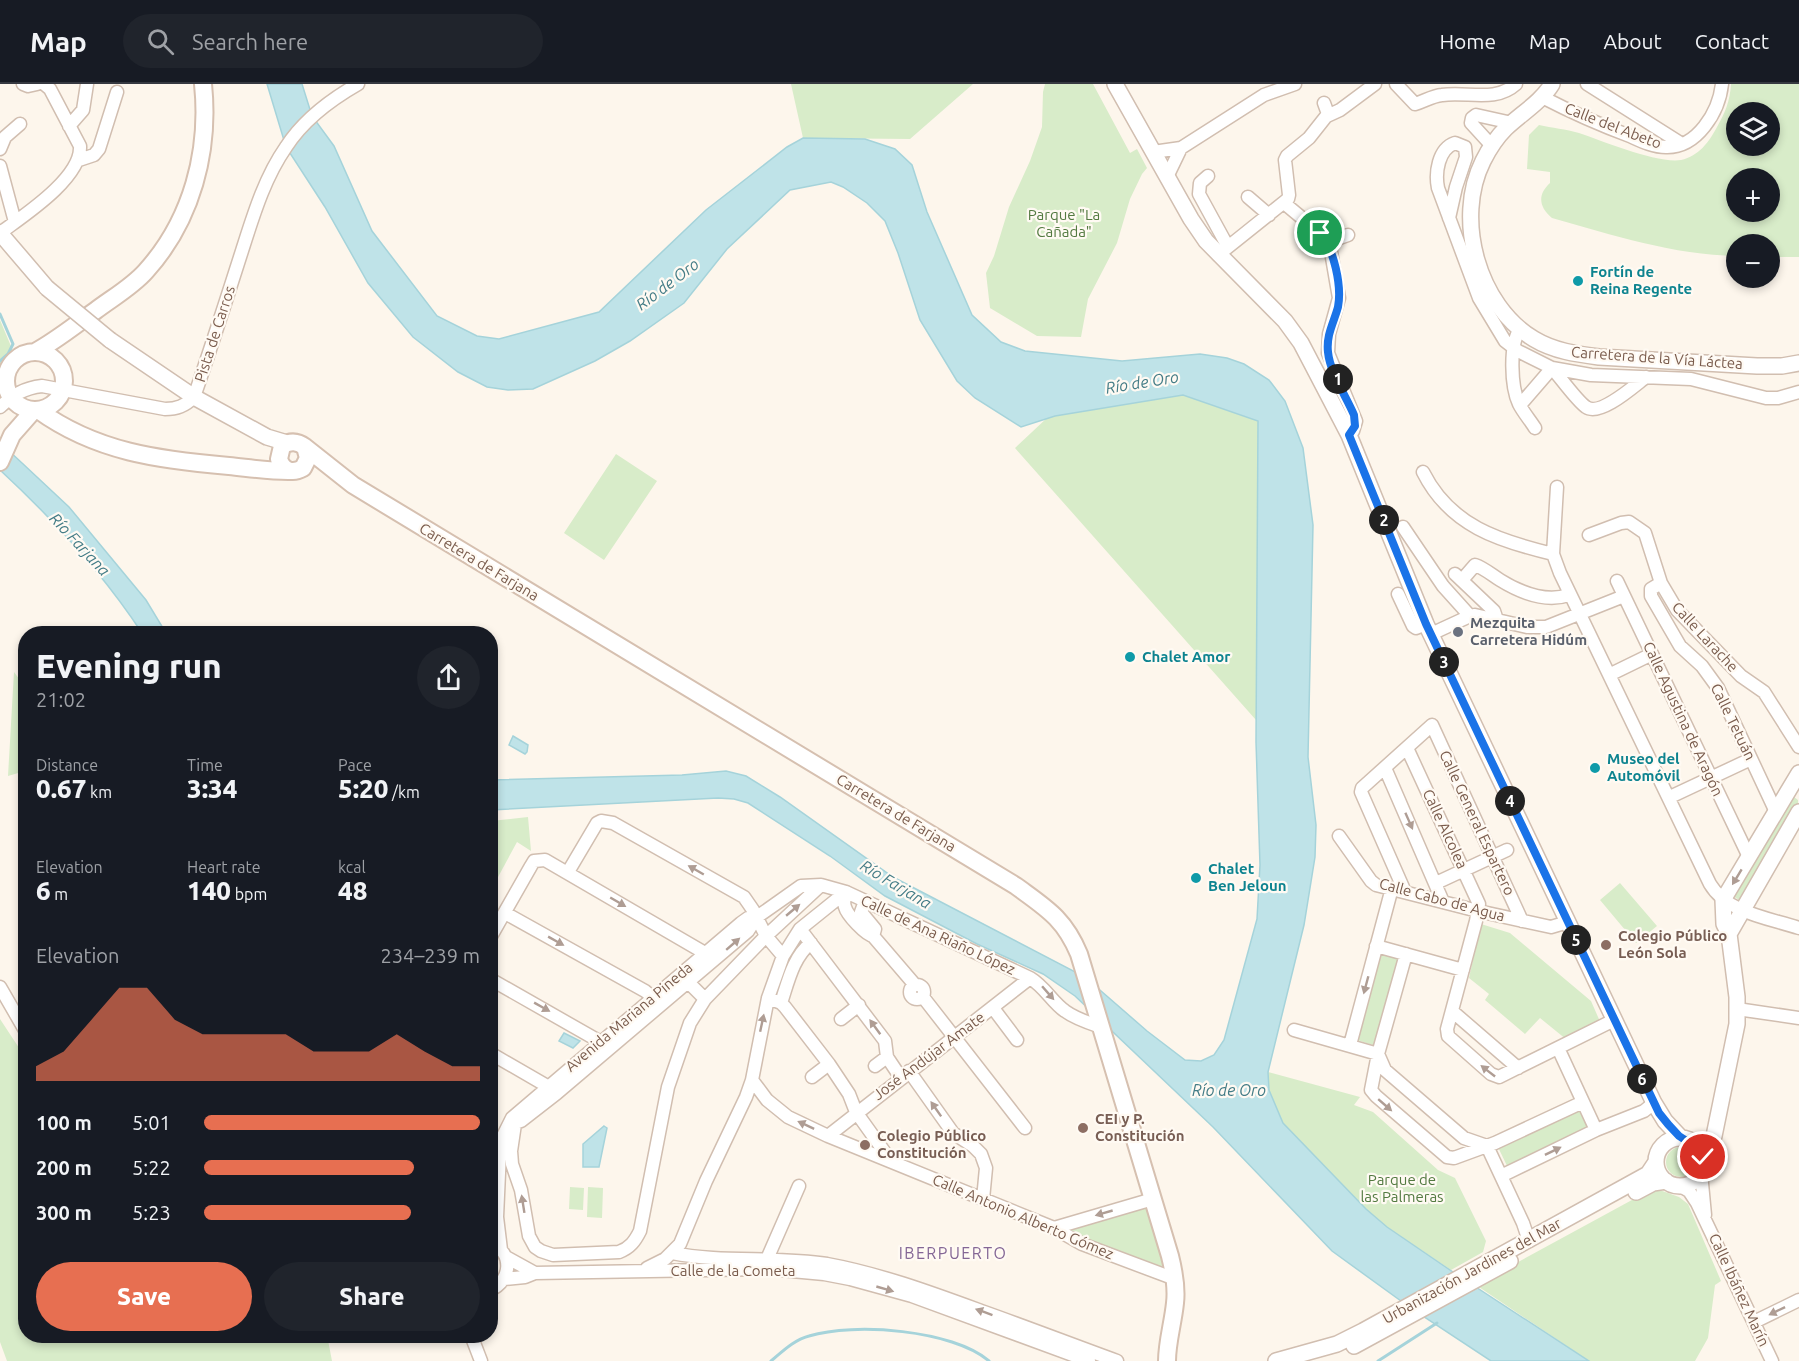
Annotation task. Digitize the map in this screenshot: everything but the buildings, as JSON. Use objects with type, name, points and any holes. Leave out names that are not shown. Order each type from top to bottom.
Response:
[{"type":"main road","points":[[12,435],[4,370],[17,358],[35,352],[63,335],[144,273],[171,237],[186,209],[200,166],[205,140],[203,84]]},
{"type":"main road","points":[[58,364],[63,335]]},
{"type":"main road","points":[[35,352],[44,354],[58,364],[63,375],[59,395],[65,426]]},
{"type":"main road","points":[[0,462],[12,435],[36,410],[44,408],[59,395]]},
{"type":"main road","name":"Carretera de Farjana","points":[[6,396],[19,406],[36,410],[99,443],[131,454],[199,464],[293,471],[326,476],[353,485]]},
{"type":"main road","points":[[296,442],[304,447],[308,452],[307,464],[293,471],[280,464],[282,449],[296,442]]},
{"type":"main road","name":"Carretera de Farjana","points":[[304,447],[353,485],[1016,886],[1063,924],[1072,938],[1100,1023],[1175,1279],[1175,1302],[1167,1361]]},
{"type":"main road","name":"Carretera de Farjana","points":[[242,467],[267,460],[282,449]]},
{"type":"main road","name":"Carretera de Farjana","points":[[1169,1338],[1177,1361]]},
{"type":"street","points":[[23,84],[28,86],[37,84]]},
{"type":"street","points":[[44,84],[50,89],[80,146],[81,155],[56,188],[0,233],[47,288],[110,340],[194,397],[258,432],[282,449]]},
{"type":"street","points":[[69,126],[83,110],[87,84]]},
{"type":"street","name":"Pista de Carros","points":[[6,396],[28,387],[42,386],[59,395],[165,409],[176,409],[186,405],[194,397],[262,190],[286,147],[312,116],[358,84]]},
{"type":"street","points":[[1115,84],[1191,219],[1223,251],[1294,332],[1349,435],[1428,629],[1656,1108],[1660,1125],[1657,1157],[1659,1173],[1689,1191],[1706,1220]]},
{"type":"street","points":[[1153,152],[1181,148],[1264,96],[1294,84]]},
{"type":"street","points":[[1223,251],[1284,204],[1289,195],[1287,156],[1309,138],[1327,116],[1340,110],[1375,84]]},
{"type":"street","points":[[1395,84],[1415,104],[1444,94],[1484,96],[1501,93],[1516,84]]},
{"type":"street","name":"Carretera de la Vía Láctea","points":[[1552,84],[1542,97],[1512,123],[1491,146],[1475,182],[1465,239],[1499,307],[1520,329],[1559,350],[1599,357],[1757,366],[1799,363]]},
{"type":"street","points":[[1587,84],[1682,144]]},
{"type":"street","name":"Calle del Abeto","points":[[1542,97],[1580,116],[1648,143],[1668,147],[1682,144],[1702,130],[1719,104],[1722,84]]},
{"type":"street","points":[[79,160],[94,155],[99,148],[117,92]]},
{"type":"street","points":[[1324,103],[1329,112],[1327,116]]},
{"type":"street","points":[[1491,146],[1479,134],[1488,124],[1490,117],[1512,123]]},
{"type":"street","points":[[0,149],[5,137],[20,124]]},
{"type":"street","points":[[1449,218],[1467,152],[1461,143],[1450,145],[1441,157],[1436,178],[1449,218],[1465,239],[1467,270],[1479,298],[1500,333],[1513,348],[1552,368],[1591,375],[1691,379],[1766,398],[1778,398],[1799,392]]},
{"type":"street","points":[[1167,177],[1181,148]]},
{"type":"street","points":[[0,166],[15,222]]},
{"type":"street","points":[[1208,176],[1200,183],[1199,194],[1223,251]]},
{"type":"street","points":[[1248,197],[1269,215]]},
{"type":"street","points":[[1284,204],[1324,238],[1333,256],[1339,298],[1329,334],[1328,353],[1354,415],[1355,426],[1349,435]]},
{"type":"street","points":[[1323,219],[1324,238]]},
{"type":"street","points":[[1324,238],[1348,236]]},
{"type":"street","points":[[1520,329],[1516,334],[1513,348],[1514,386],[1520,405],[1535,428]]},
{"type":"street","points":[[1552,368],[1586,407],[1595,410],[1603,407],[1646,377]]},
{"type":"street","points":[[1520,405],[1552,368]]},
{"type":"street","points":[[1423,472],[1438,498],[1463,520],[1479,530],[1513,544],[1553,554]]},
{"type":"street","points":[[1557,487],[1553,554],[1569,595],[1611,674],[1710,884],[1723,900],[1743,910],[1799,928]]},
{"type":"street","name":"Calle Larache","points":[[1589,535],[1622,523],[1629,522],[1637,526],[1648,539],[1661,583],[1684,619],[1741,676],[1770,698],[1799,747]]},
{"type":"street","points":[[1403,527],[1443,585],[1470,616]]},
{"type":"street","points":[[1497,620],[1494,611],[1458,577],[1475,565],[1511,586],[1532,595],[1551,599],[1569,595]]},
{"type":"street","name":"Calle Agustina de Aragón","points":[[1617,581],[1749,857]]},
{"type":"street","name":"Calle Tetuán","points":[[1661,583],[1651,589],[1651,596],[1680,645],[1710,675],[1776,812]]},
{"type":"street","points":[[1398,594],[1413,626],[1428,629],[1470,616],[1527,627],[1546,627],[1624,596]]},
{"type":"street","points":[[1611,674],[1652,654]]},
{"type":"street","name":"Calle General Espartero","points":[[1407,747],[1432,725],[1522,921]]},
{"type":"street","points":[[1406,892],[1361,792],[1362,788],[1407,747]]},
{"type":"street","name":"Calle Alcolea","points":[[1407,747],[1477,898],[1478,911]]},
{"type":"street","points":[[1670,797],[1750,759]]},
{"type":"street","points":[[1385,768],[1443,902]]},
{"type":"street","points":[[1706,1220],[1701,1173],[1703,1157],[1714,1136],[1737,1024],[1723,900],[1799,772]]},
{"type":"street","points":[[1728,934],[1799,812]]},
{"type":"street","points":[[568,872],[595,826],[602,821],[613,823],[744,897],[766,936],[783,956]]},
{"type":"street","name":"Calle Cabo de Agua","points":[[1339,837],[1376,885],[1551,927],[1568,922]]},
{"type":"street","points":[[1436,883],[1507,850]]},
{"type":"street","points":[[498,925],[531,866],[539,860],[545,860],[710,956]]},
{"type":"street","name":"Avenida Mariana Pineda","points":[[657,1000],[688,982],[744,920],[757,917],[795,889],[809,884],[846,892]]},
{"type":"street","points":[[512,1125],[513,1164],[521,1190],[529,1236],[535,1247],[546,1254],[626,1250],[640,1232],[668,1088],[683,1038],[697,1011],[705,999],[766,936],[821,885]]},
{"type":"street","points":[[1350,1045],[1392,888]]},
{"type":"street","points":[[846,892],[844,907],[867,934],[873,936],[915,985],[910,989],[910,996],[916,1000],[922,997],[1025,1128]]},
{"type":"street","name":"Calle de Ana Riaño López","points":[[672,1253],[684,1235],[706,1181],[746,1097],[752,1080],[768,998],[783,956],[800,928],[846,892],[1030,978],[1045,989],[1065,1011],[1077,1018],[1100,1023]]},
{"type":"street","points":[[865,901],[861,912],[875,929],[873,936]]},
{"type":"street","points":[[1478,911],[1447,1029],[1448,1036],[1453,1042],[1497,1077],[1614,1020]]},
{"type":"street","points":[[505,913],[657,1000]]},
{"type":"street","points":[[800,928],[885,1041],[887,1057],[954,1133],[981,1154],[986,1168],[983,1199]]},
{"type":"street","points":[[781,1003],[796,961],[811,943]]},
{"type":"street","points":[[1377,946],[1463,970]]},
{"type":"street","points":[[1406,954],[1378,1054],[1371,1090],[1413,1128],[1449,1158],[1487,1146],[1582,1102]]},
{"type":"street","name":"Avenida Mariana Pineda","points":[[498,1195],[502,1138],[512,1125],[514,1115],[553,1089],[710,956]]},
{"type":"street","name":"José Andújar Amate","points":[[828,1136],[1030,978]]},
{"type":"street","points":[[688,982],[705,999]]},
{"type":"street","points":[[498,984],[605,1044]]},
{"type":"street","points":[[0,987],[18,1018]]},
{"type":"street","points":[[768,998],[781,1003],[829,1065],[849,1094],[856,1112],[892,1162]]},
{"type":"street","points":[[841,1020],[859,1005]]},
{"type":"street","points":[[993,1008],[1017,1040]]},
{"type":"street","points":[[1737,1009],[1799,1018]]},
{"type":"street","points":[[1452,1011],[1518,1068]]},
{"type":"street","points":[[1294,1030],[1378,1054],[1385,1070],[1464,1138],[1487,1146],[1523,1223],[1528,1241]]},
{"type":"street","points":[[1558,1048],[1596,1130]]},
{"type":"street","points":[[875,1066],[887,1057]]},
{"type":"street","points":[[498,1058],[553,1089]]},
{"type":"street","points":[[812,1077],[829,1065]]},
{"type":"street","name":"Calle Antonio Alberto Gómez","points":[[752,1080],[776,1109],[828,1136],[1054,1228],[1082,1244],[1175,1279]]},
{"type":"street","points":[[1501,1176],[1596,1130],[1656,1108]]},
{"type":"street","points":[[1656,1108],[1687,1139],[1697,1145],[1703,1157]]},
{"type":"street","points":[[1657,1157],[1667,1141],[1687,1139],[1716,1127]]},
{"type":"street","name":"Urbanización Jardines del Mar","points":[[1472,1276],[1528,1241],[1648,1174],[1657,1157]]},
{"type":"street","points":[[1673,1183],[1692,1183],[1701,1173]]},
{"type":"street","name":"Urbanización Jardines del Mar","points":[[1312,1361],[1341,1352],[1472,1276],[1653,1183],[1673,1183]]},
{"type":"street","name":"Calle de la Cometa","points":[[767,1258],[798,1186]]},
{"type":"street","points":[[1054,1228],[1153,1199]]},
{"type":"street","name":"Calle Ibáñez Marín","points":[[1706,1220],[1772,1361]]},
{"type":"street","name":"Avenida Mariana Pineda","points":[[498,1222],[501,1239],[499,1250],[508,1268],[504,1279]]},
{"type":"street","name":"Calle de la Cometa","points":[[499,1250],[535,1273]]},
{"type":"street","points":[[672,1253],[669,1263],[673,1270]]},
{"type":"street","name":"Calle de la Cometa","points":[[637,1271],[653,1266],[672,1253],[711,1259],[767,1258],[828,1264],[884,1277],[929,1291],[1117,1361]]},
{"type":"street","name":"Calle de la Cometa","points":[[504,1279],[535,1273],[770,1269],[800,1271],[850,1279],[912,1296],[1089,1361]]},
{"type":"street","points":[[498,1286],[504,1279]]},
{"type":"street","points":[[1754,1322],[1799,1300]]},
{"type":"street","name":"Urbanización Jardines del Mar","points":[[1276,1361],[1337,1344],[1395,1319]]},
{"type":"street","points":[[474,1343],[481,1361]]},
{"type":"green space","points":[[791,84],[973,84],[910,139],[803,138]]},
{"type":"green space","name":"Parque \"La Cañada\"","points":[[1045,84],[1093,84],[1130,153],[1137,149],[1147,168],[1130,199],[1117,243],[1088,299],[1081,337],[1037,336],[990,308],[986,273],[994,256],[1009,207],[1030,161],[1042,127]]},
{"type":"green space","points":[[1731,84],[1799,84],[1799,257],[1780,257],[1780,234],[1726,234],[1726,256],[1713,255],[1666,248],[1620,237],[1552,218],[1544,210],[1541,196],[1550,183],[1550,172],[1527,169],[1529,135],[1539,125],[1569,130],[1659,159],[1681,160],[1703,148],[1711,138],[1726,108],[1726,156],[1780,156],[1780,102],[1728,101]]},
{"type":"green space","points":[[0,320],[13,351],[5,363],[0,365]]},
{"type":"green space","points":[[1183,395],[1258,421],[1256,720],[1015,448],[1048,417]]},
{"type":"green space","points":[[616,454],[657,481],[604,560],[564,533]]},
{"type":"green space","points":[[14,672],[18,677],[18,773],[8,776]]},
{"type":"green space","points":[[1794,797],[1798,800],[1798,804],[1741,901],[1731,895],[1790,799]]},
{"type":"green space","points":[[528,817],[531,851],[517,842],[498,877],[498,820]]},
{"type":"green space","points":[[1620,883],[1657,926],[1636,943],[1600,900]]},
{"type":"green space","points":[[1481,924],[1510,933],[1591,1001],[1602,1026],[1567,1040],[1540,1018],[1525,1034],[1485,1000],[1489,994],[1469,978]]},
{"type":"green space","points":[[1381,952],[1400,956],[1376,1046],[1357,1040]]},
{"type":"green space","points":[[0,1019],[18,1046],[18,1343],[329,1343],[332,1361],[7,1361],[0,1342]]},
{"type":"green space","name":"Parque de las Palmeras","points":[[1268,1072],[1360,1097],[1354,1105],[1373,1112],[1438,1170],[1455,1178],[1486,1241],[1483,1252],[1451,1270],[1387,1227],[1296,1139],[1283,1123],[1269,1090]]},
{"type":"green space","points":[[1578,1103],[1590,1127],[1509,1170],[1497,1145]]},
{"type":"green space","points":[[1681,1147],[1692,1151],[1696,1162],[1692,1173],[1681,1177],[1670,1173],[1666,1162],[1670,1151]]},
{"type":"green space","points":[[570,1187],[584,1188],[583,1210],[569,1209]]},
{"type":"green space","points":[[588,1187],[603,1188],[602,1218],[587,1217]]},
{"type":"green space","points":[[1654,1188],[1679,1197],[1688,1204],[1721,1281],[1715,1285],[1708,1338],[1695,1361],[1589,1361],[1476,1285]]},
{"type":"green space","points":[[1151,1205],[1173,1279],[1064,1230]]},
{"type":"water","name":"Río de Oro","points":[[267,84],[302,84],[312,116],[334,146],[372,231],[437,316],[477,336],[499,339],[599,312],[706,210],[787,147],[803,138],[865,139],[895,149],[912,165],[927,212],[972,315],[1001,342],[1025,351],[1122,361],[1200,354],[1227,358],[1244,364],[1269,380],[1285,401],[1303,448],[1313,525],[1308,757],[1316,825],[1315,857],[1304,925],[1268,1072],[1269,1090],[1283,1123],[1366,1209],[1387,1227],[1589,1361],[1491,1361],[1412,1309],[1332,1251],[1213,1127],[1075,996],[1043,974],[977,944],[885,896],[830,856],[748,803],[718,798],[498,810],[498,780],[682,775],[726,771],[746,776],[780,797],[893,877],[1085,977],[1147,1031],[1185,1060],[1201,1061],[1214,1055],[1224,1040],[1257,919],[1260,865],[1256,742],[1258,421],[1183,395],[1055,416],[1021,427],[975,398],[957,381],[920,320],[885,221],[867,203],[831,182],[790,190],[727,249],[684,303],[630,341],[595,361],[533,389],[508,390],[487,387],[458,372],[413,337],[368,283],[325,207],[286,147]]},
{"type":"water","name":"Río Farjana","points":[[0,444],[69,507],[146,600],[162,626],[137,626],[76,548],[0,470]]},
{"type":"water","points":[[513,736],[528,745],[525,754],[509,745]]},
{"type":"water","points":[[564,1033],[580,1041],[573,1048],[559,1041]]},
{"type":"water","points":[[604,1126],[607,1128],[599,1167],[583,1167],[583,1144]]},
{"type":"waterway","points":[[0,314],[13,344],[8,354],[0,361]]},
{"type":"waterway","points":[[1378,1361],[1437,1323]]},
{"type":"waterway","points":[[771,1361],[794,1343],[809,1336],[851,1330],[902,1332],[928,1336],[973,1350],[989,1361]]},
{"type":"place","name":"Fortín de Reina Regente","points":[[1578,281]]},
{"type":"place","name":"Mezquita Carretera Hidúm","points":[[1458,632]]},
{"type":"place","name":"Chalet Amor","points":[[1130,657]]},
{"type":"place","name":"Museo del Automóvil","points":[[1595,768]]},
{"type":"place","name":"Chalet Ben Jeloun","points":[[1196,878]]},
{"type":"place","name":"Colegio Público León Sola","points":[[1606,945]]},
{"type":"place","name":"CEI y P. Constitución","points":[[1083,1128]]},
{"type":"place","name":"Colegio Público Constitución","points":[[865,1145]]},
{"type":"district","name":"IBERPUERTO","points":[[953,1253]]},
{"type":"route","points":[[1320,233],[1330,246],[1338,286],[1338,306],[1329,334],[1328,353],[1356,421],[1349,435],[1426,624],[1659,1113],[1681,1138],[1697,1145],[1703,1157]]}]
